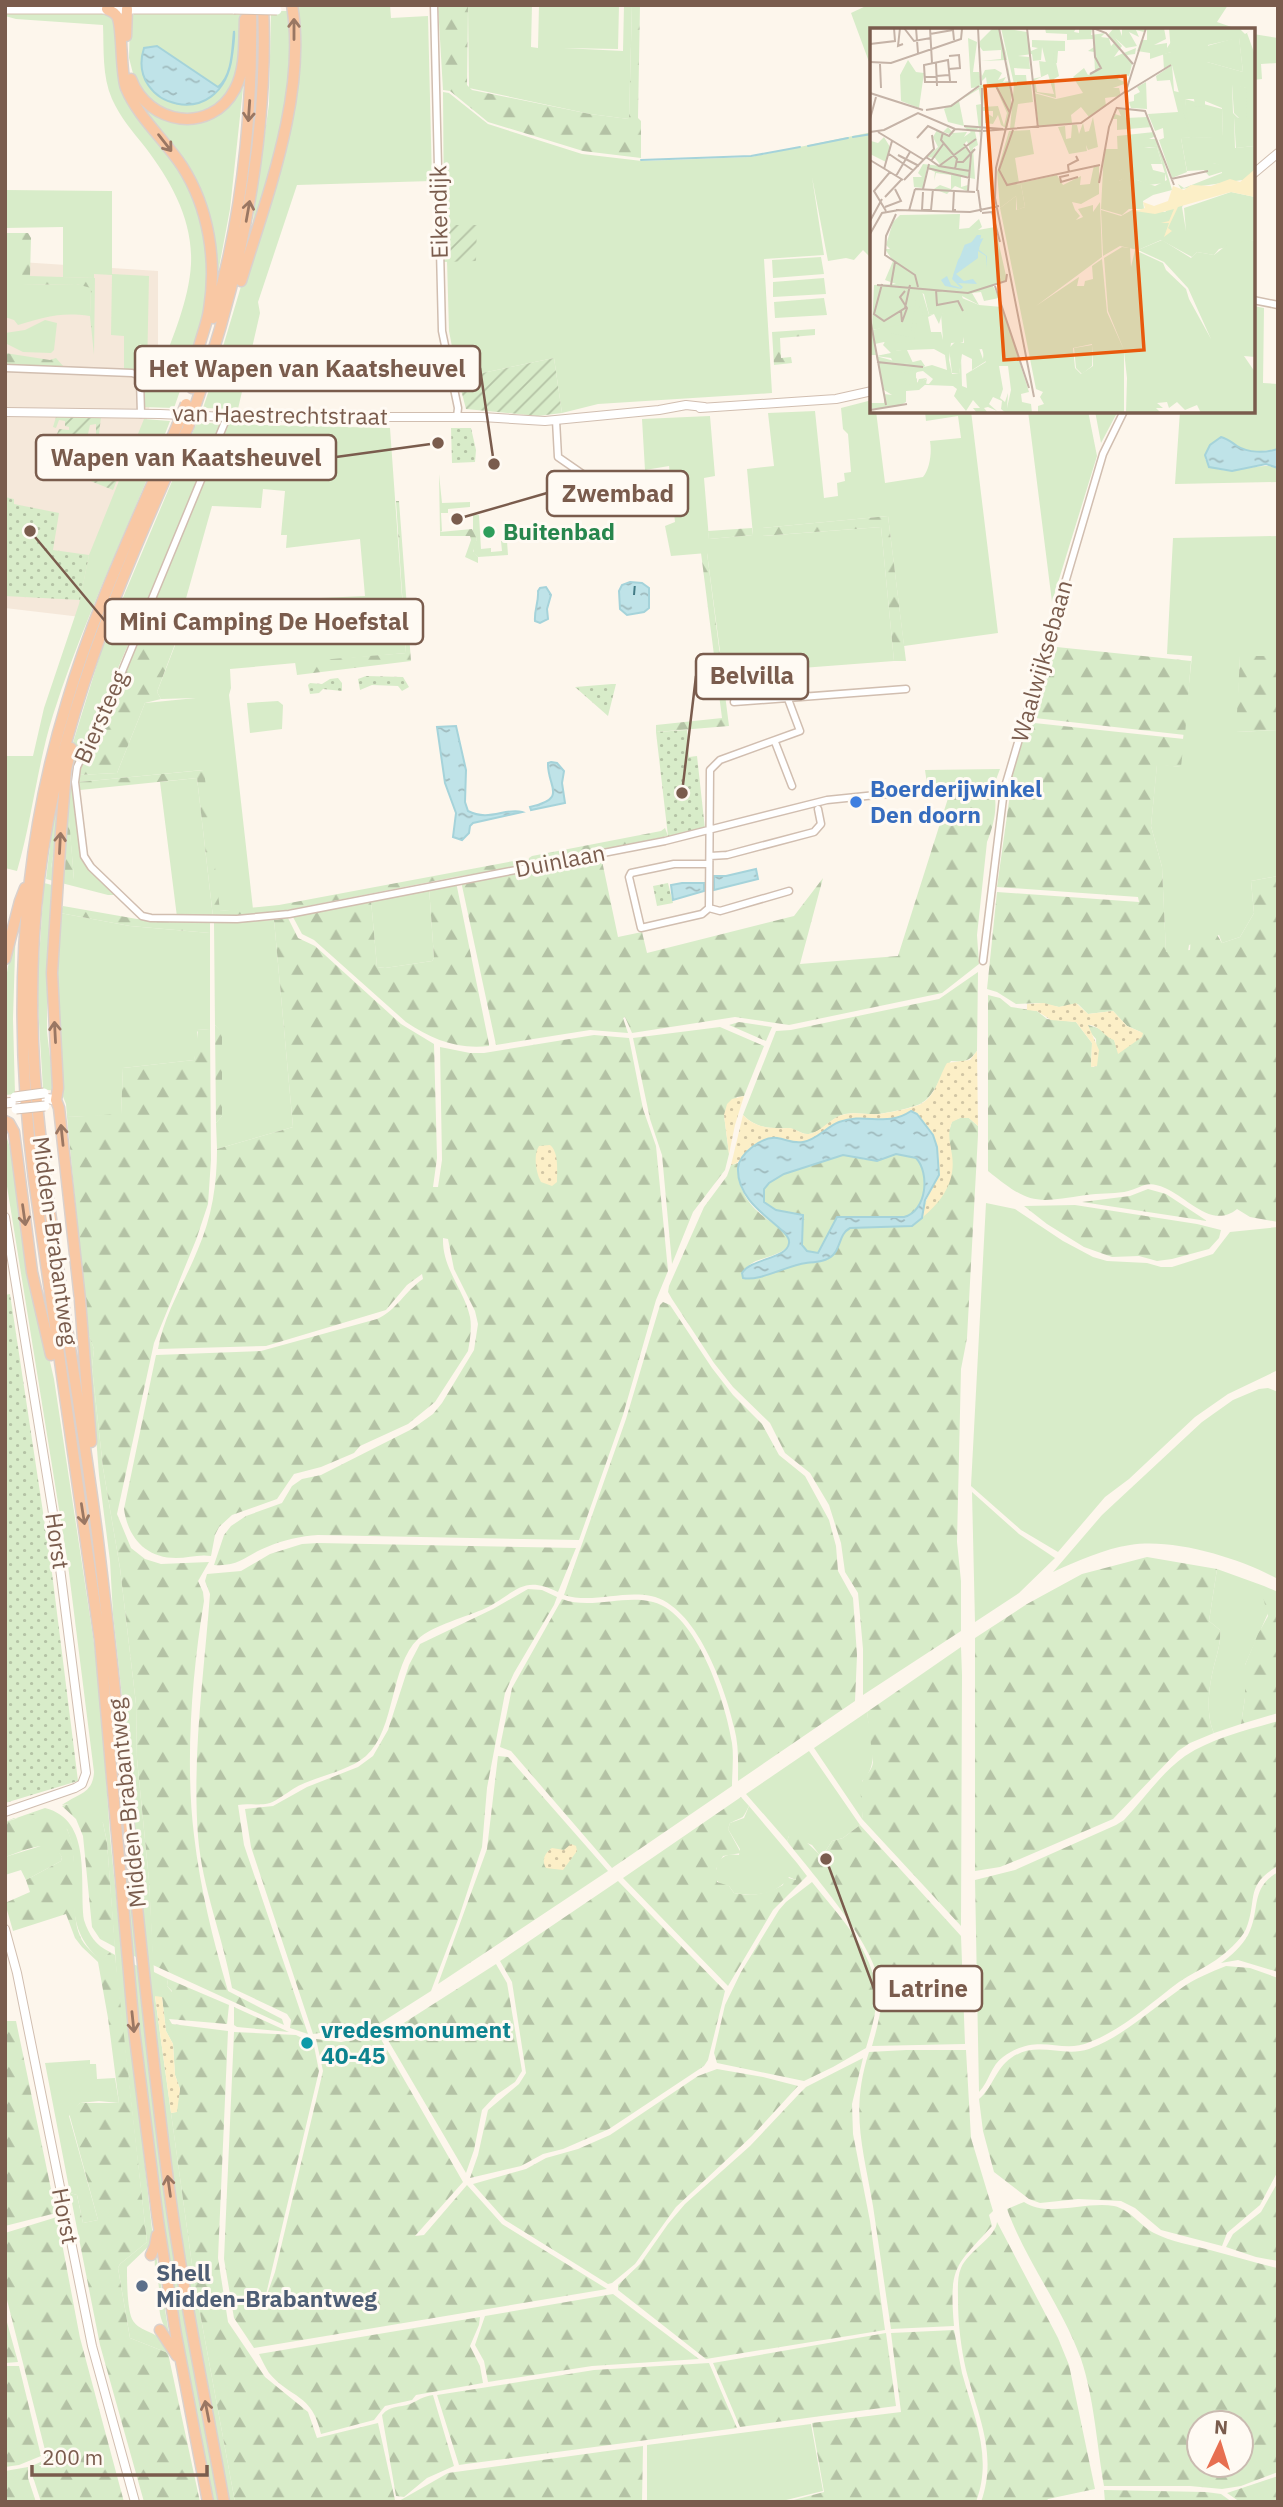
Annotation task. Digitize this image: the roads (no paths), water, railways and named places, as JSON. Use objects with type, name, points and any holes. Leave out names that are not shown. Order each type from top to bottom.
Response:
[{"type":"highway","name":"Midden-Brabantweg","points":[[191,404],[192,388],[218,303],[238,206],[248,120],[251,5]]},
{"type":"highway","name":"Midden-Brabantweg","points":[[224,2502],[192,2332],[168,2181],[148,2022],[117,1703],[92,1497],[38,1129],[31,1030],[32,968],[39,874],[57,775],[81,689],[229,301],[244,239],[257,148],[263,72],[263,5]]},
{"type":"highway","points":[[229,301],[239,285],[286,123],[295,16],[290,6]]},
{"type":"highway","points":[[127,9],[127,64],[134,89],[154,110],[172,118],[184,119],[205,115],[216,109],[235,88],[243,60],[239,7]]},
{"type":"highway","points":[[107,9],[117,15],[119,22],[121,64],[126,88],[136,106],[171,150],[189,178],[207,229],[211,248],[212,288],[192,388]]},
{"type":"highway","name":"Midden-Brabantweg","points":[[183,427],[96,619],[70,692],[48,773],[29,879],[22,993],[25,1104],[100,1640],[134,2030],[158,2221],[182,2368],[208,2502]]},
{"type":"highway","points":[[81,689],[66,770],[54,936],[52,973],[58,1088],[47,1099],[59,1108],[80,1300],[94,1481],[92,1497]]},
{"type":"highway","points":[[5,959],[20,901],[29,879]]},
{"type":"highway","points":[[5,1121],[14,1132],[32,1272],[71,1446]]},
{"type":"highway","points":[[151,2255],[155,2246],[158,2221]]},
{"type":"highway","points":[[160,2330],[182,2368]]},
{"type":"main road","points":[[5,9],[239,7],[277,10],[290,6]]},
{"type":"main road","points":[[5,1111],[12,1102],[47,1099]]},
{"type":"street","name":"Eikendijk","points":[[434,5],[442,331],[458,408],[457,417]]},
{"type":"street","points":[[1255,172],[1278,153]]},
{"type":"street","points":[[1255,300],[1278,305]]},
{"type":"street","points":[[5,368],[138,375],[141,414]]},
{"type":"street","name":"van Haestrechtstraat","points":[[5,412],[555,420],[686,405],[705,407],[836,399],[870,391]]},
{"type":"street","name":"Waalwijksebaan","points":[[983,961],[1004,790],[1103,454],[1123,413]]},
{"type":"street","name":"Biersteeg","points":[[121,895],[91,867],[84,856],[75,775],[121,674],[227,417]]},
{"type":"street","points":[[555,420],[558,457],[623,502]]},
{"type":"street","points":[[734,702],[906,689]]},
{"type":"street","points":[[709,864],[674,864],[631,873],[629,877],[640,928],[702,914],[709,908],[710,830],[708,775],[714,763],[800,731],[788,699]]},
{"type":"street","points":[[775,742],[792,786]]},
{"type":"street","name":"Duinlaan","points":[[121,895],[142,916],[151,918],[212,920],[268,917],[567,860],[844,798],[915,791],[1004,790]]},
{"type":"street","points":[[710,856],[727,855],[814,832],[821,824],[818,809]]},
{"type":"street","points":[[709,908],[720,911],[789,891]]},
{"type":"street","name":"Horst","points":[[5,1217],[53,1513],[86,1773],[82,1784],[75,1788],[5,1812]]},
{"type":"street","name":"Horst","points":[[5,1929],[18,1973],[92,2346],[135,2502]]},
{"type":"water","points":[[157,46],[218,87],[226,77],[211,96],[195,104],[177,104],[161,97],[148,85],[142,69],[144,48]]},
{"type":"water","points":[[1221,437],[1251,451],[1278,449],[1278,468],[1266,464],[1232,471],[1209,467],[1205,455],[1210,445]]},
{"type":"water","points":[[630,582],[642,583],[649,588],[649,608],[644,612],[627,615],[620,609],[619,591],[622,585]]},
{"type":"water","points":[[546,587],[551,595],[547,609],[548,619],[540,623],[535,621],[538,591]]},
{"type":"water","points":[[456,726],[466,770],[465,802],[468,811],[483,815],[522,812],[473,823],[462,840],[453,837],[456,813],[445,783],[437,727]]},
{"type":"water","points":[[548,763],[557,763],[564,771],[562,783],[565,803],[531,810],[530,807],[542,804],[553,795]]},
{"type":"water","points":[[756,869],[758,879],[714,890],[714,876]]},
{"type":"water","points":[[704,883],[704,891],[673,900],[671,885]]},
{"type":"water","points":[[911,1111],[917,1114],[933,1135],[937,1147],[939,1175],[925,1200],[922,1218],[912,1226],[850,1228],[844,1234],[836,1252],[827,1259],[799,1264],[757,1278],[743,1278],[742,1273],[747,1268],[776,1256],[787,1248],[789,1243],[788,1237],[746,1194],[740,1182],[738,1168],[742,1157],[758,1143],[771,1138],[803,1142],[834,1124],[849,1119],[902,1116]],"holes":[[[896,1154],[916,1158],[923,1173],[924,1191],[922,1200],[912,1213],[904,1217],[837,1217],[818,1253],[807,1251],[802,1245],[803,1215],[776,1210],[764,1202],[764,1189],[784,1174],[843,1155],[877,1161]]]},
{"type":"waterway","points":[[853,137],[870,134]]},
{"type":"waterway","points":[[808,146],[848,138]]},
{"type":"waterway","points":[[641,160],[751,156],[800,147]]},
{"type":"place","name":"Wapen van Kaatsheuvel","points":[[438,443]]},
{"type":"place","name":"Het Wapen van Kaatsheuvel","points":[[494,464]]},
{"type":"place","name":"Zwembad","points":[[457,519]]},
{"type":"place","name":"Mini Camping De Hoefstal","points":[[30,531]]},
{"type":"place","name":"Buitenbad","points":[[489,532]]},
{"type":"place","name":"Belvilla","points":[[682,793]]},
{"type":"place","name":"Boerderijwinkel Den doorn","points":[[856,802]]},
{"type":"place","name":"Latrine","points":[[826,1859]]},
{"type":"place","name":"vredesmonument 40-45","points":[[307,2043]]},
{"type":"place","name":"Shell Midden-Brabantweg","points":[[142,2286]]}]
